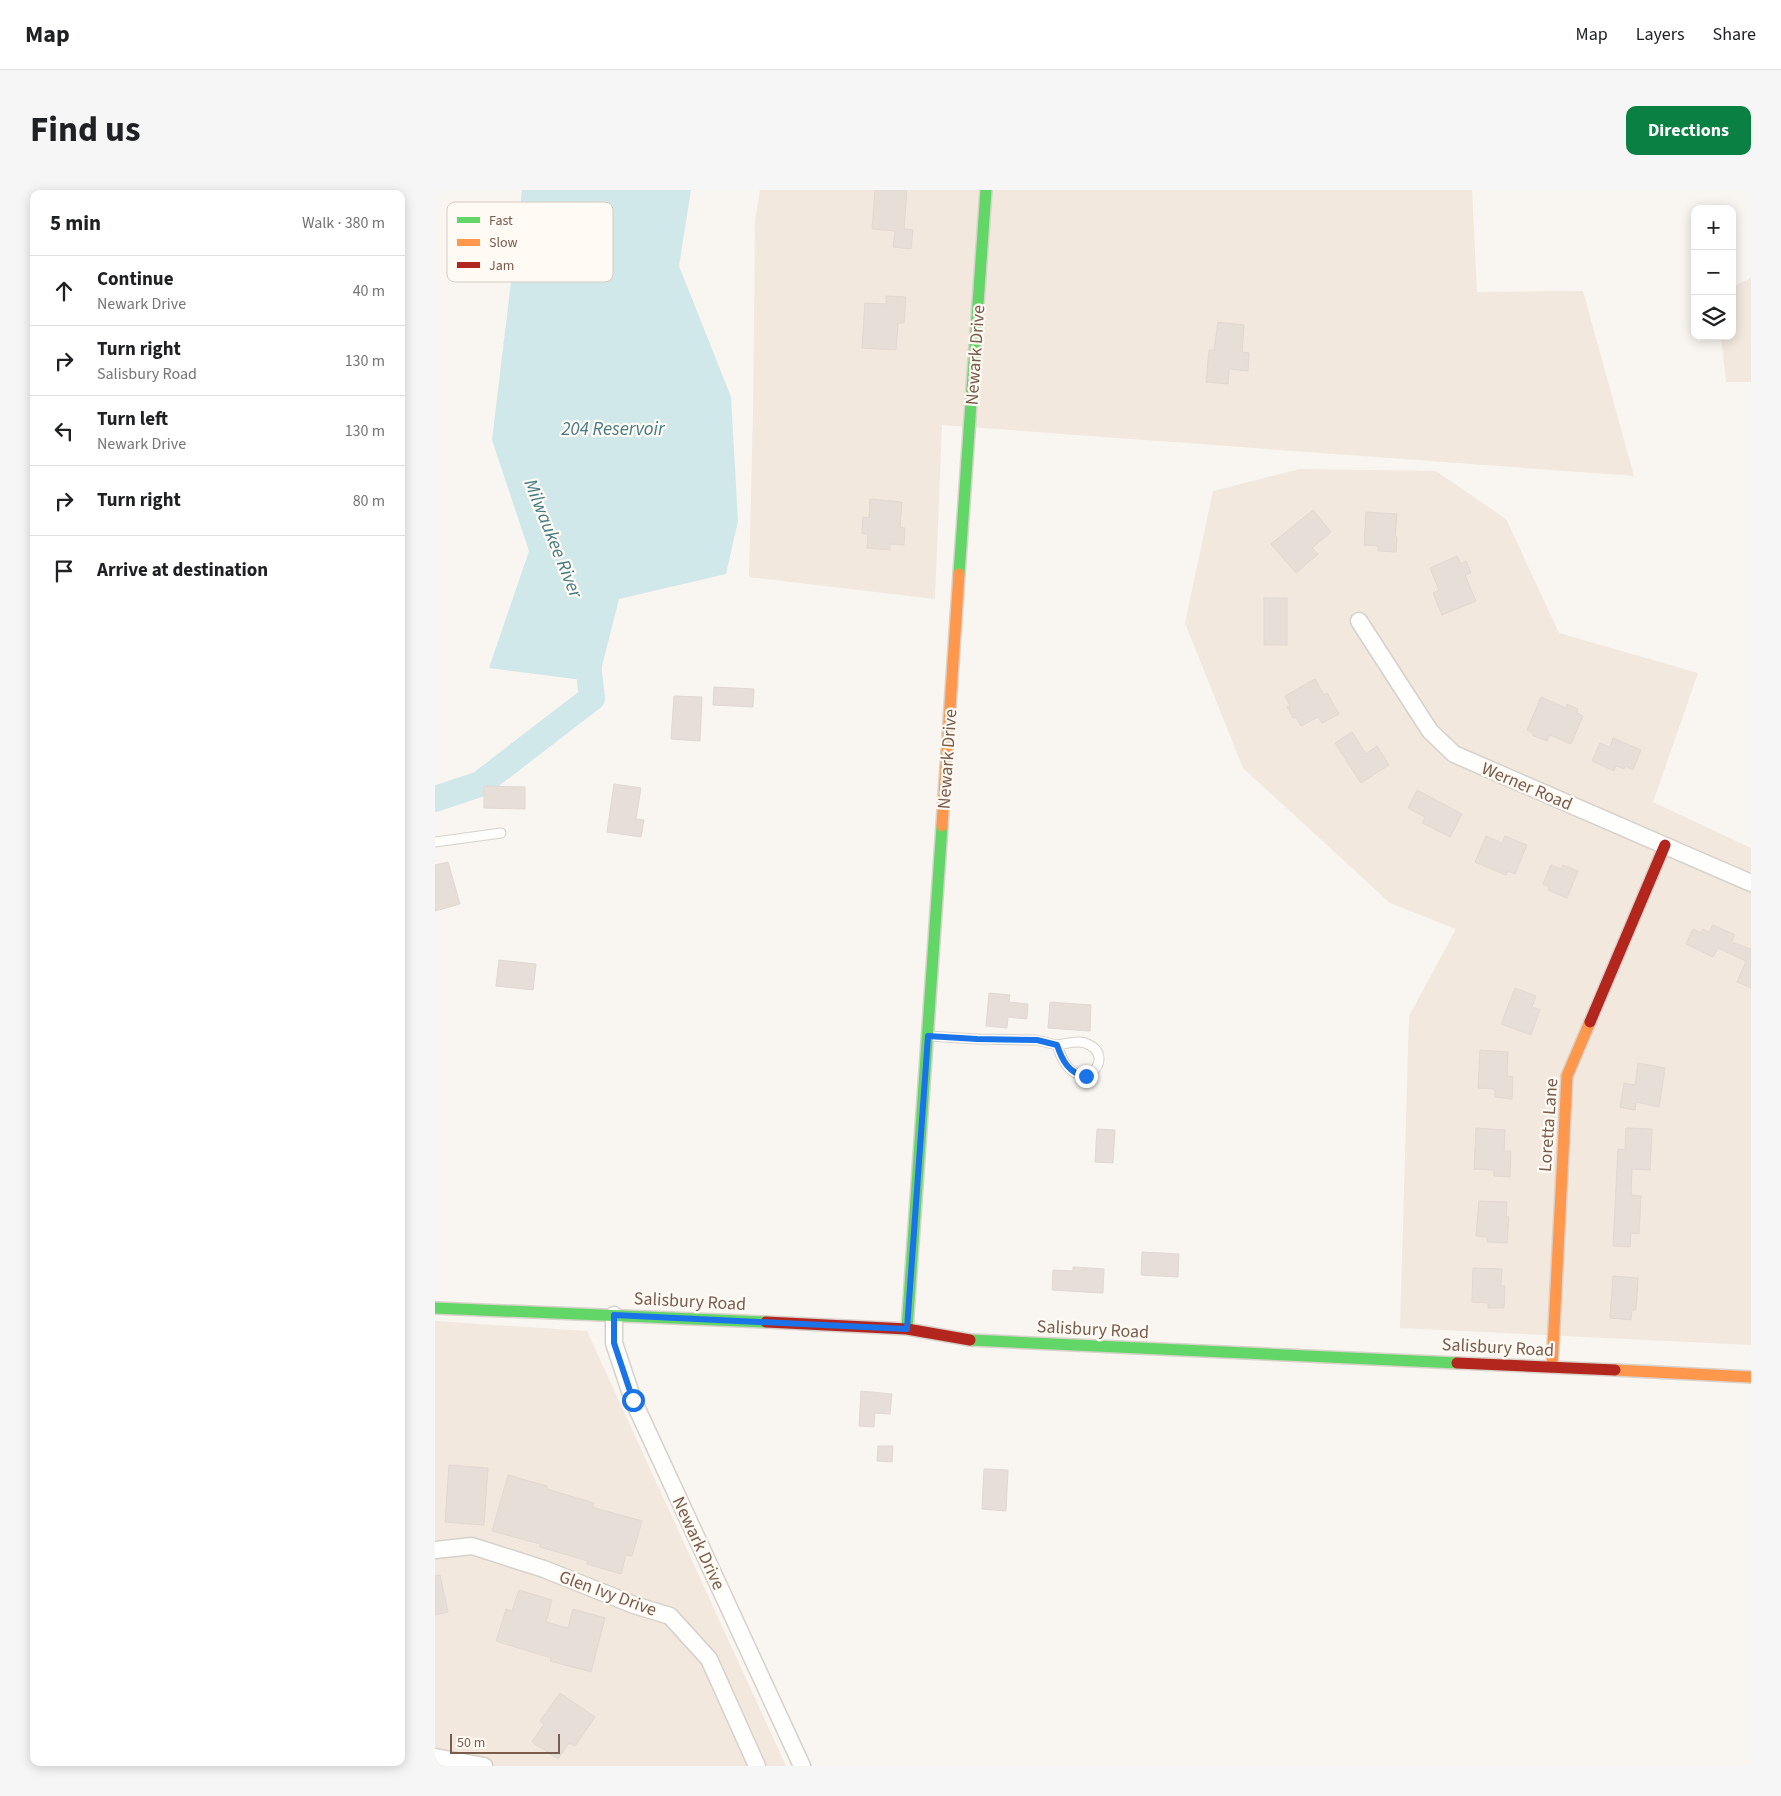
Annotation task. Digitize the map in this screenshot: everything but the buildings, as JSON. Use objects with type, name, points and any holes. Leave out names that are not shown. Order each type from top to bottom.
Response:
[{"type":"street","name":"Newark Drive","points":[[907,1329],[986,190]]},
{"type":"street","name":"Werner Road","points":[[1359,621],[1430,731],[1454,754],[1751,883]]},
{"type":"street","name":"Loretta Lane","points":[[1552,1366],[1567,1076],[1665,845]]},
{"type":"street","name":"Salisbury Road","points":[[435,1308],[907,1329],[979,1341],[1552,1366],[1751,1377]]},
{"type":"street","name":"Newark Drive","points":[[614,1315],[614,1343],[633,1400],[802,1766]]},
{"type":"street","name":"Glen Ivy Drive","points":[[435,1550],[472,1546],[544,1569],[634,1605],[670,1616],[709,1658],[757,1766]]},
{"type":"street","points":[[435,1757],[484,1766]]},
{"type":"lane","points":[[435,842],[501,833]]},
{"type":"lane","points":[[928,1036],[1037,1040],[1057,1045],[1084,1042],[1092,1047],[1098,1055],[1098,1065],[1093,1072],[1086,1076],[1079,1075],[1070,1070],[1061,1059],[1057,1045]]},
{"type":"shaded area","points":[[760,190],[1472,190],[1477,292],[1583,291],[1634,476],[942,425],[935,599],[749,577],[755,220]]},
{"type":"shaded area","points":[[1751,278],[1751,382],[1726,382],[1721,340],[1736,340],[1736,285]]},
{"type":"shaded area","points":[[1300,469],[1436,471],[1506,519],[1559,633],[1698,673],[1653,802],[1751,848],[1751,1345],[1400,1328],[1409,1016],[1456,929],[1390,903],[1243,768],[1185,623],[1213,491]]},
{"type":"shaded area","points":[[435,1321],[587,1331],[786,1766],[435,1766]]},
{"type":"water","name":"204 Reservoir","points":[[522,190],[691,190],[679,266],[731,397],[738,521],[726,574],[619,599],[598,682],[489,668],[529,551],[492,440],[511,282],[613,282],[613,202],[521,202]]},
{"type":"waterway","name":"Milwaukee River","points":[[435,799],[480,784],[592,698],[586,646]]},
{"type":"traffic: fast","points":[[959,574],[986,190]]},
{"type":"traffic: fast","points":[[907,1329],[942,826]]},
{"type":"traffic: fast","points":[[435,1308],[766,1322]]},
{"type":"traffic: fast","points":[[970,1340],[1457,1363]]},
{"type":"traffic: slow","points":[[942,826],[959,574]]},
{"type":"traffic: slow","points":[[1552,1367],[1567,1076],[1590,1022]]},
{"type":"traffic: slow","points":[[1615,1370],[1751,1377]]},
{"type":"traffic: jam","points":[[1590,1022],[1665,845]]},
{"type":"traffic: jam","points":[[766,1322],[907,1329],[970,1340]]},
{"type":"traffic: jam","points":[[1457,1363],[1615,1370]]},
{"type":"route","points":[[633,1400],[614,1343],[614,1315],[907,1329],[928,1036],[1037,1040],[1057,1045],[1061,1059],[1070,1070],[1079,1075],[1086,1076]]}]
